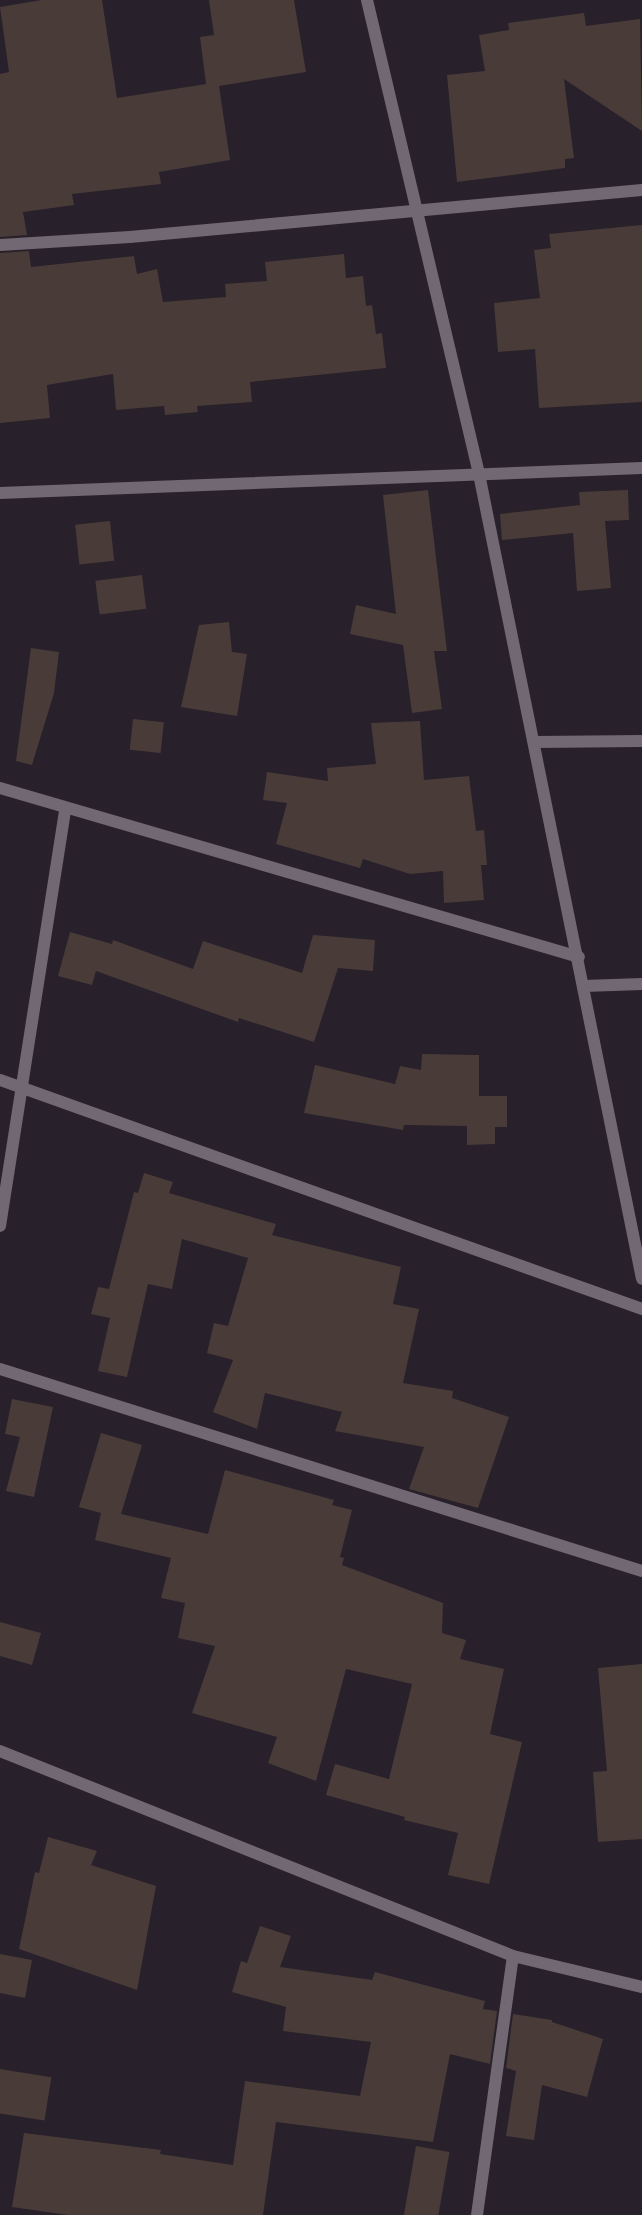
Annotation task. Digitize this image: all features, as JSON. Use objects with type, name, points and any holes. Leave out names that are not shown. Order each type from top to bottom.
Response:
[{"type":"street","points":[[368,0],[479,474],[584,986],[636,1218],[642,1279]]},
{"type":"street","points":[[0,245],[417,211],[642,190]]},
{"type":"street","points":[[0,493],[642,468]]},
{"type":"street","points":[[535,742],[642,741]]},
{"type":"street","points":[[0,788],[65,809],[579,957]]},
{"type":"street","points":[[0,1226],[65,809]]},
{"type":"street","points":[[584,986],[642,984]]},
{"type":"street","points":[[0,1080],[642,1310]]},
{"type":"street","points":[[0,1369],[642,1571]]},
{"type":"street","points":[[0,1752],[513,1956],[642,1987]]},
{"type":"street","points":[[477,2215],[513,1956]]},
{"type":"building","points":[[42,0],[102,0],[117,98],[206,84],[200,37],[214,35],[209,0],[294,0],[306,72],[219,86],[230,160],[159,172],[161,184],[72,194],[74,205],[23,212],[27,235],[0,237],[0,74],[9,72],[0,7]]},
{"type":"building","points":[[584,13],[586,26],[640,19],[642,131],[564,79],[574,158],[565,159],[565,168],[457,182],[447,75],[485,71],[479,35],[509,30],[508,23]]},
{"type":"building","points":[[642,225],[642,402],[539,408],[535,349],[498,352],[494,303],[540,298],[534,250],[551,248],[549,234]]},
{"type":"building","points":[[29,251],[31,267],[134,256],[137,274],[157,269],[163,302],[226,297],[225,284],[267,281],[265,262],[344,254],[346,278],[363,276],[366,306],[372,305],[376,334],[382,333],[386,368],[250,382],[252,402],[197,406],[198,412],[165,415],[164,406],[116,410],[113,374],[47,385],[50,418],[0,423],[0,253]]},
{"type":"building","points":[[428,490],[447,651],[434,651],[442,709],[412,713],[403,645],[350,634],[356,605],[396,614],[383,495]]},
{"type":"building","points":[[628,490],[629,520],[605,521],[611,588],[577,591],[573,533],[502,540],[500,514],[580,505],[579,492]]},
{"type":"building","points":[[110,521],[114,561],[79,564],[75,525]]},
{"type":"building","points":[[142,575],[146,609],[99,614],[95,581]]},
{"type":"building","points":[[229,622],[232,652],[247,654],[237,716],[181,707],[199,625]]},
{"type":"building","points":[[31,648],[59,652],[54,693],[32,765],[16,761]]},
{"type":"building","points":[[133,719],[164,722],[161,753],[130,750]]},
{"type":"building","points":[[420,721],[424,780],[469,776],[476,831],[484,830],[487,865],[481,865],[484,900],[444,903],[443,871],[410,874],[363,859],[360,868],[276,844],[287,803],[263,800],[267,772],[328,781],[327,768],[376,764],[371,723]]},
{"type":"building","points":[[70,932],[112,944],[113,940],[193,969],[203,941],[302,973],[313,935],[375,940],[373,971],[338,968],[314,1042],[239,1018],[238,1022],[96,971],[92,985],[58,976]]},
{"type":"building","points":[[422,1054],[479,1055],[479,1096],[507,1096],[507,1127],[495,1127],[495,1144],[467,1145],[467,1126],[404,1125],[403,1130],[304,1113],[315,1065],[395,1084],[400,1066],[421,1070]]},
{"type":"building","points":[[144,1173],[173,1182],[169,1193],[276,1224],[272,1235],[401,1267],[393,1304],[419,1309],[403,1383],[453,1391],[452,1398],[509,1417],[478,1508],[409,1489],[424,1447],[335,1431],[342,1412],[265,1393],[257,1429],[213,1412],[233,1360],[207,1353],[214,1323],[228,1326],[248,1258],[182,1239],[172,1289],[148,1284],[127,1377],[98,1371],[110,1318],[91,1314],[98,1287],[109,1289],[134,1192],[138,1193]]},
{"type":"building","points":[[12,1399],[53,1407],[34,1497],[6,1491],[20,1437],[5,1434]]},
{"type":"building","points":[[101,1433],[142,1445],[121,1514],[208,1534],[225,1470],[334,1500],[332,1505],[352,1510],[340,1557],[344,1558],[342,1565],[443,1603],[442,1633],[466,1640],[460,1659],[504,1669],[490,1734],[522,1742],[489,1884],[448,1875],[458,1833],[404,1820],[405,1817],[326,1795],[335,1764],[389,1779],[412,1684],[346,1669],[316,1781],[268,1763],[277,1737],[192,1713],[215,1646],[178,1638],[185,1603],[161,1598],[171,1558],[95,1540],[101,1513],[79,1507]]},
{"type":"building","points":[[0,1622],[41,1633],[32,1665],[0,1656]]},
{"type":"building","points":[[642,1664],[642,1839],[598,1842],[593,1772],[607,1771],[598,1668]]},
{"type":"building","points":[[48,1837],[97,1851],[91,1865],[156,1886],[137,1990],[19,1949],[35,1872],[39,1873]]},
{"type":"building","points":[[260,1926],[291,1936],[280,1967],[372,1980],[375,1972],[485,2001],[483,2009],[497,2011],[490,2064],[450,2054],[433,2142],[276,2122],[263,2215],[68,2215],[12,2207],[24,2133],[161,2150],[160,2154],[233,2165],[245,2081],[360,2096],[371,2042],[283,2031],[286,2007],[232,1992],[241,1961],[247,1963]]},
{"type":"building","points":[[0,1954],[32,1960],[25,1998],[0,1993]]},
{"type":"building","points":[[513,2014],[552,2020],[552,2022],[603,2039],[587,2097],[542,2085],[534,2140],[506,2136],[516,2071],[506,2068]]},
{"type":"building","points":[[0,2069],[51,2077],[44,2121],[0,2114]]},
{"type":"building","points":[[416,2146],[449,2152],[438,2215],[404,2215]]}]
